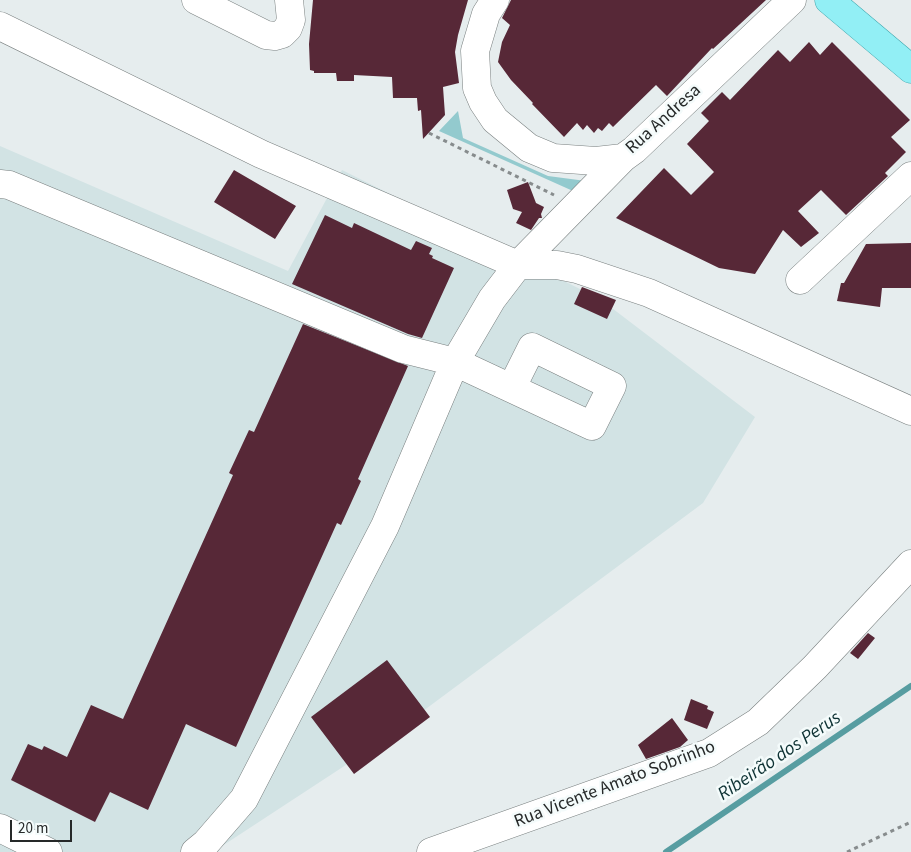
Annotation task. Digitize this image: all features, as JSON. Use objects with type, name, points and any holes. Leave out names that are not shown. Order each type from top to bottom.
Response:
[{"type":"main road","points":[[829,0],[911,69]]},
{"type":"street","points":[[196,0],[266,34],[275,36],[282,34],[288,28],[291,20],[289,0]]},
{"type":"street","name":"Rua Andresa","points":[[494,0],[479,31],[475,69],[477,88],[495,120],[529,148],[547,156],[596,161],[623,158],[792,0]]},
{"type":"street","points":[[0,26],[261,154],[518,265],[557,265],[577,268],[650,293],[911,411]]},
{"type":"street","points":[[195,852],[206,843],[244,799],[385,526],[455,362],[492,299],[518,265],[623,158]]},
{"type":"street","points":[[800,280],[911,176]]},
{"type":"street","points":[[0,184],[18,188],[403,349],[455,362],[512,387]]},
{"type":"street","name":"Rua Vicente Amato Sobrinho","points":[[431,852],[709,752],[758,722],[815,667],[911,564]]},
{"type":"street","points":[[0,828],[48,852]]},
{"type":"path","points":[[846,852],[911,822]]},
{"type":"shaded area","points":[[458,111],[463,138],[548,176],[586,181],[573,191],[439,131]]},
{"type":"shaded area","points":[[0,146],[288,271],[342,170],[600,299],[755,417],[703,503],[384,740],[213,852],[0,852]]},
{"type":"building","points":[[313,0],[468,0],[455,52],[459,83],[443,87],[445,115],[423,139],[421,110],[418,111],[417,98],[393,98],[392,77],[354,75],[354,81],[337,81],[336,73],[314,73],[314,71],[310,70],[309,44]]},
{"type":"building","points":[[511,0],[766,0],[712,48],[667,96],[656,85],[613,127],[609,123],[602,131],[598,128],[594,133],[587,125],[583,130],[577,123],[564,137],[532,104],[498,62],[502,42],[510,25],[502,18]]},
{"type":"building","points":[[809,42],[820,55],[832,42],[910,120],[891,137],[906,152],[885,173],[888,176],[846,215],[821,190],[798,211],[819,233],[801,247],[783,230],[755,274],[719,268],[616,218],[664,168],[691,195],[714,172],[687,144],[709,121],[701,113],[722,92],[730,100],[778,50],[790,62]]},
{"type":"building","points":[[234,170],[296,206],[275,239],[214,202]]},
{"type":"building","points":[[528,182],[536,203],[544,207],[541,214],[542,218],[539,218],[531,230],[516,223],[522,212],[513,209],[507,190]]},
{"type":"building","points":[[325,215],[352,228],[354,223],[411,250],[416,241],[432,248],[429,254],[433,256],[432,258],[454,268],[422,338],[408,334],[292,284]]},
{"type":"building","points":[[911,243],[911,288],[882,288],[880,307],[837,301],[841,283],[844,283],[866,244]]},
{"type":"building","points":[[582,287],[616,300],[607,319],[574,304]]},
{"type":"building","points":[[303,324],[408,366],[358,479],[361,481],[341,525],[337,523],[236,747],[186,724],[148,810],[110,792],[95,822],[11,780],[28,744],[42,750],[44,746],[67,757],[91,705],[123,719],[233,475],[229,473],[249,430],[254,432]]},
{"type":"building","points":[[868,633],[875,638],[858,659],[850,653]]},
{"type":"building","points":[[387,660],[430,717],[354,774],[311,717]]},
{"type":"building","points":[[691,699],[708,706],[707,709],[714,712],[707,729],[684,720]]},
{"type":"building","points":[[672,718],[688,740],[680,747],[646,759],[638,745]]},
{"type":"waterway","name":"Ribeirão dos Perus","points":[[666,852],[911,686]]}]
